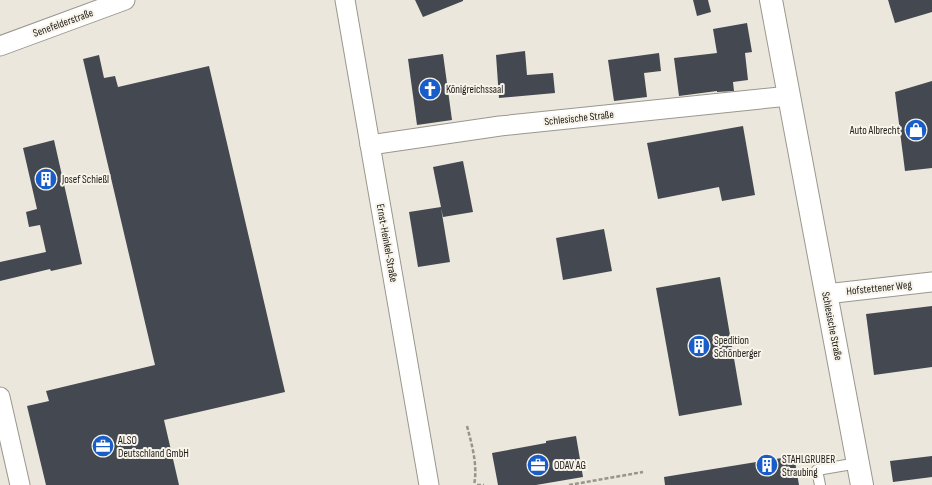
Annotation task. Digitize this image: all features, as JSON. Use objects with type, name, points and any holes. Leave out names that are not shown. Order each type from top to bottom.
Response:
[{"type":"street","name":"Senefelderstraße","points":[[0,46],[125,0]]},
{"type":"street","name":"Ernst-Heinkel-Straße","points":[[345,0],[429,485]]},
{"type":"street","name":"Schlesische Straße","points":[[771,0],[862,485]]},
{"type":"street","name":"Schlesische Straße","points":[[370,145],[500,126],[789,96]]},
{"type":"street","name":"Hofstettener Weg","points":[[826,294],[932,282]]},
{"type":"street","points":[[0,397],[20,485]]},
{"type":"lane","points":[[820,485],[817,470],[858,463]]},
{"type":"path","points":[[467,426],[474,461],[476,476],[475,485],[484,485]]},
{"type":"path","points":[[569,485],[643,472]]},
{"type":"building","points":[[415,0],[463,0],[463,1],[423,17]]},
{"type":"building","points":[[693,0],[708,0],[711,12],[697,16]]},
{"type":"building","points":[[888,0],[932,0],[932,12],[895,23]]},
{"type":"building","points":[[747,23],[752,52],[745,53],[748,80],[733,82],[734,91],[717,91],[679,96],[674,58],[717,53],[713,29]]},
{"type":"building","points":[[525,51],[527,75],[553,73],[555,93],[499,98],[496,55]]},
{"type":"building","points":[[659,53],[661,71],[644,73],[647,97],[614,101],[608,60]]},
{"type":"building","name":"Königreichssaal","points":[[443,54],[452,120],[417,125],[408,59]]},
{"type":"building","points":[[99,55],[104,78],[115,76],[118,87],[209,66],[285,392],[164,420],[179,485],[46,485],[27,406],[49,401],[46,391],[155,365],[83,59]]},
{"type":"building","name":"Auto Albrecht","points":[[932,81],[932,168],[905,171],[895,92]]},
{"type":"building","points":[[743,126],[755,195],[722,201],[719,187],[658,199],[647,143]]},
{"type":"building","name":"Josef Schießl","points":[[54,140],[82,264],[51,271],[50,269],[0,281],[0,262],[46,252],[40,225],[29,227],[26,212],[37,209],[23,148]]},
{"type":"building","points":[[463,161],[473,212],[443,217],[441,208],[450,262],[418,267],[409,212],[441,207],[433,167]]},
{"type":"building","points":[[604,229],[612,271],[563,280],[556,238]]},
{"type":"building","name":"Spedition Schönberger","points":[[720,277],[742,405],[679,416],[656,288]]},
{"type":"building","points":[[932,306],[932,367],[874,375],[866,314]]},
{"type":"building","name":"ODAV AG","points":[[576,436],[583,477],[536,485],[498,485],[492,453]]},
{"type":"building","name":"STAHLGRUBER Straubing","points":[[794,456],[799,485],[665,485],[664,477]]},
{"type":"building","points":[[932,456],[932,477],[893,482],[890,461]]},
{"type":"place","name":"Königreichssaal","points":[[430,89]]},
{"type":"place","name":"Auto Albrecht","points":[[916,130]]},
{"type":"place","name":"Josef Schießl","points":[[46,179]]},
{"type":"place","name":"Spedition Schönberger","points":[[699,346]]},
{"type":"place","name":"ALSO Deutschland GmbH","points":[[103,446]]},
{"type":"place","name":"ODAV AG","points":[[538,465]]},
{"type":"place","name":"STAHLGRUBER Straubing","points":[[767,465]]}]
